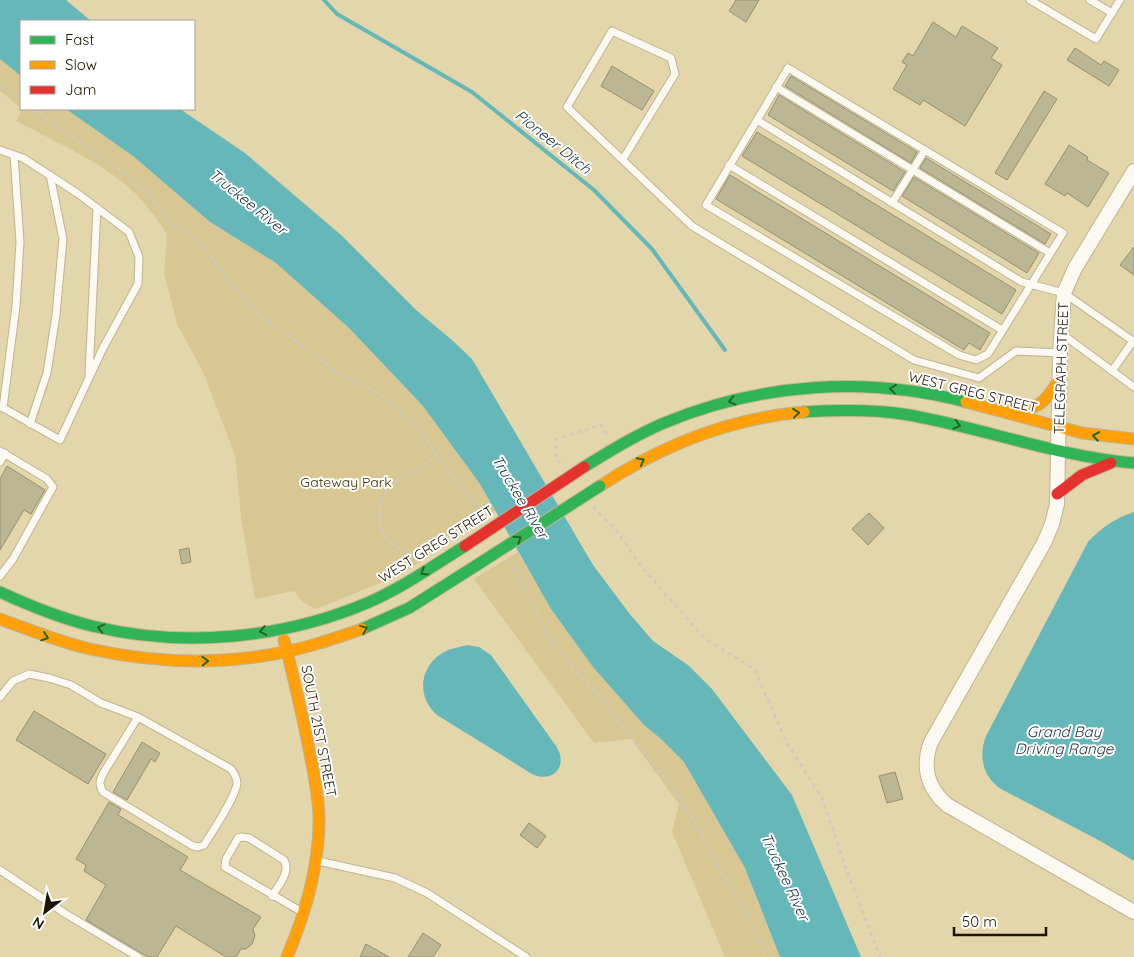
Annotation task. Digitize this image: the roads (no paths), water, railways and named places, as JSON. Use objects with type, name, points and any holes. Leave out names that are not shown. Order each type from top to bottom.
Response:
[{"type":"main road","points":[[998,412],[1030,410],[1040,406],[1049,398],[1059,380]]},
{"type":"main road","name":"WEST GREG STREET","points":[[0,592],[51,614],[132,634],[180,637],[227,636],[281,628],[320,619],[367,603],[408,581],[618,446],[676,418],[706,407],[742,398],[791,390],[856,386],[898,389],[931,394],[1059,429],[1104,437],[1134,439]]},
{"type":"main road","points":[[0,619],[62,643],[106,653],[142,658],[171,661],[216,660],[287,652],[344,636],[373,625],[427,598],[644,459],[710,431],[769,417],[852,410],[906,414],[1058,453],[1134,463]]},
{"type":"main road","points":[[1057,494],[1079,475],[1116,462]]},
{"type":"main road","points":[[0,608],[29,618],[79,622]]},
{"type":"main road","name":"SOUTH 21ST STREET","points":[[281,628],[303,717],[317,792],[319,817],[315,861],[304,913],[287,957]]},
{"type":"street","name":"TELEGRAPH STREET","points":[[1134,171],[1075,268],[1064,293],[1059,380],[1057,494],[1055,514],[1048,534],[931,742],[926,759],[928,777],[935,793],[947,805],[1134,912]]},
{"type":"lane","points":[[1030,0],[1096,40],[1120,0]]},
{"type":"lane","points":[[1090,0],[1112,13]]},
{"type":"lane","points":[[623,159],[675,74],[671,58],[612,31],[567,107],[692,226],[914,360],[979,378],[1016,351],[1060,353]]},
{"type":"lane","points":[[788,68],[1063,233],[988,354],[976,360],[959,356],[706,205],[776,87],[788,68]]},
{"type":"lane","points":[[776,87],[1050,253]]},
{"type":"lane","points":[[757,120],[1022,282],[1064,293],[1132,341],[1112,371]]},
{"type":"lane","points":[[0,150],[23,158],[129,232],[139,257],[138,284],[89,377],[60,440],[1,407],[16,306],[20,242],[14,155]]},
{"type":"lane","points":[[892,203],[925,150]]},
{"type":"lane","points":[[730,165],[1002,330]]},
{"type":"lane","points":[[30,424],[47,373],[56,315],[63,239],[50,176]]},
{"type":"lane","points":[[89,377],[97,208]]},
{"type":"lane","points":[[1061,334],[1134,387]]},
{"type":"lane","points":[[0,462],[2,452],[47,478],[53,487],[13,559],[0,576]]},
{"type":"lane","points":[[0,697],[13,681],[28,674],[49,678],[71,685],[101,703],[138,717],[231,769],[236,776],[237,783],[234,794],[204,845],[193,846],[103,792],[100,787],[100,780],[138,717]]},
{"type":"lane","points":[[272,896],[287,870],[284,860],[249,838],[238,838],[226,859],[225,867],[272,896],[304,913]]},
{"type":"lane","points":[[315,861],[406,882],[427,893],[526,957]]},
{"type":"lane","points":[[0,870],[66,914],[138,957]]},
{"type":"water","points":[[0,0],[66,0],[90,20],[20,20],[20,75],[0,59]]},
{"type":"water","name":"Truckee River","points":[[67,110],[181,110],[245,153],[341,235],[416,310],[472,359],[593,565],[653,641],[688,665],[712,689],[792,795],[861,957],[780,957],[745,868],[684,762],[644,725],[593,667],[551,609],[480,484],[423,406],[349,328],[276,263],[210,222],[133,156]]},
{"type":"water","name":"Grand Bay Driving Range","points":[[1134,512],[1134,861],[1001,789],[986,772],[982,751],[986,736],[1088,542],[1109,524]]},
{"type":"water","points":[[467,645],[479,647],[491,655],[556,746],[561,760],[557,771],[552,775],[546,777],[532,774],[437,715],[430,707],[423,689],[427,671],[432,662],[448,650]]},
{"type":"waterway","name":"Pioneer Ditch","points":[[324,0],[337,14],[472,92],[594,190],[652,249],[725,350]]},
{"type":"park label","name":"Gateway Park","points":[[346,482]]}]
